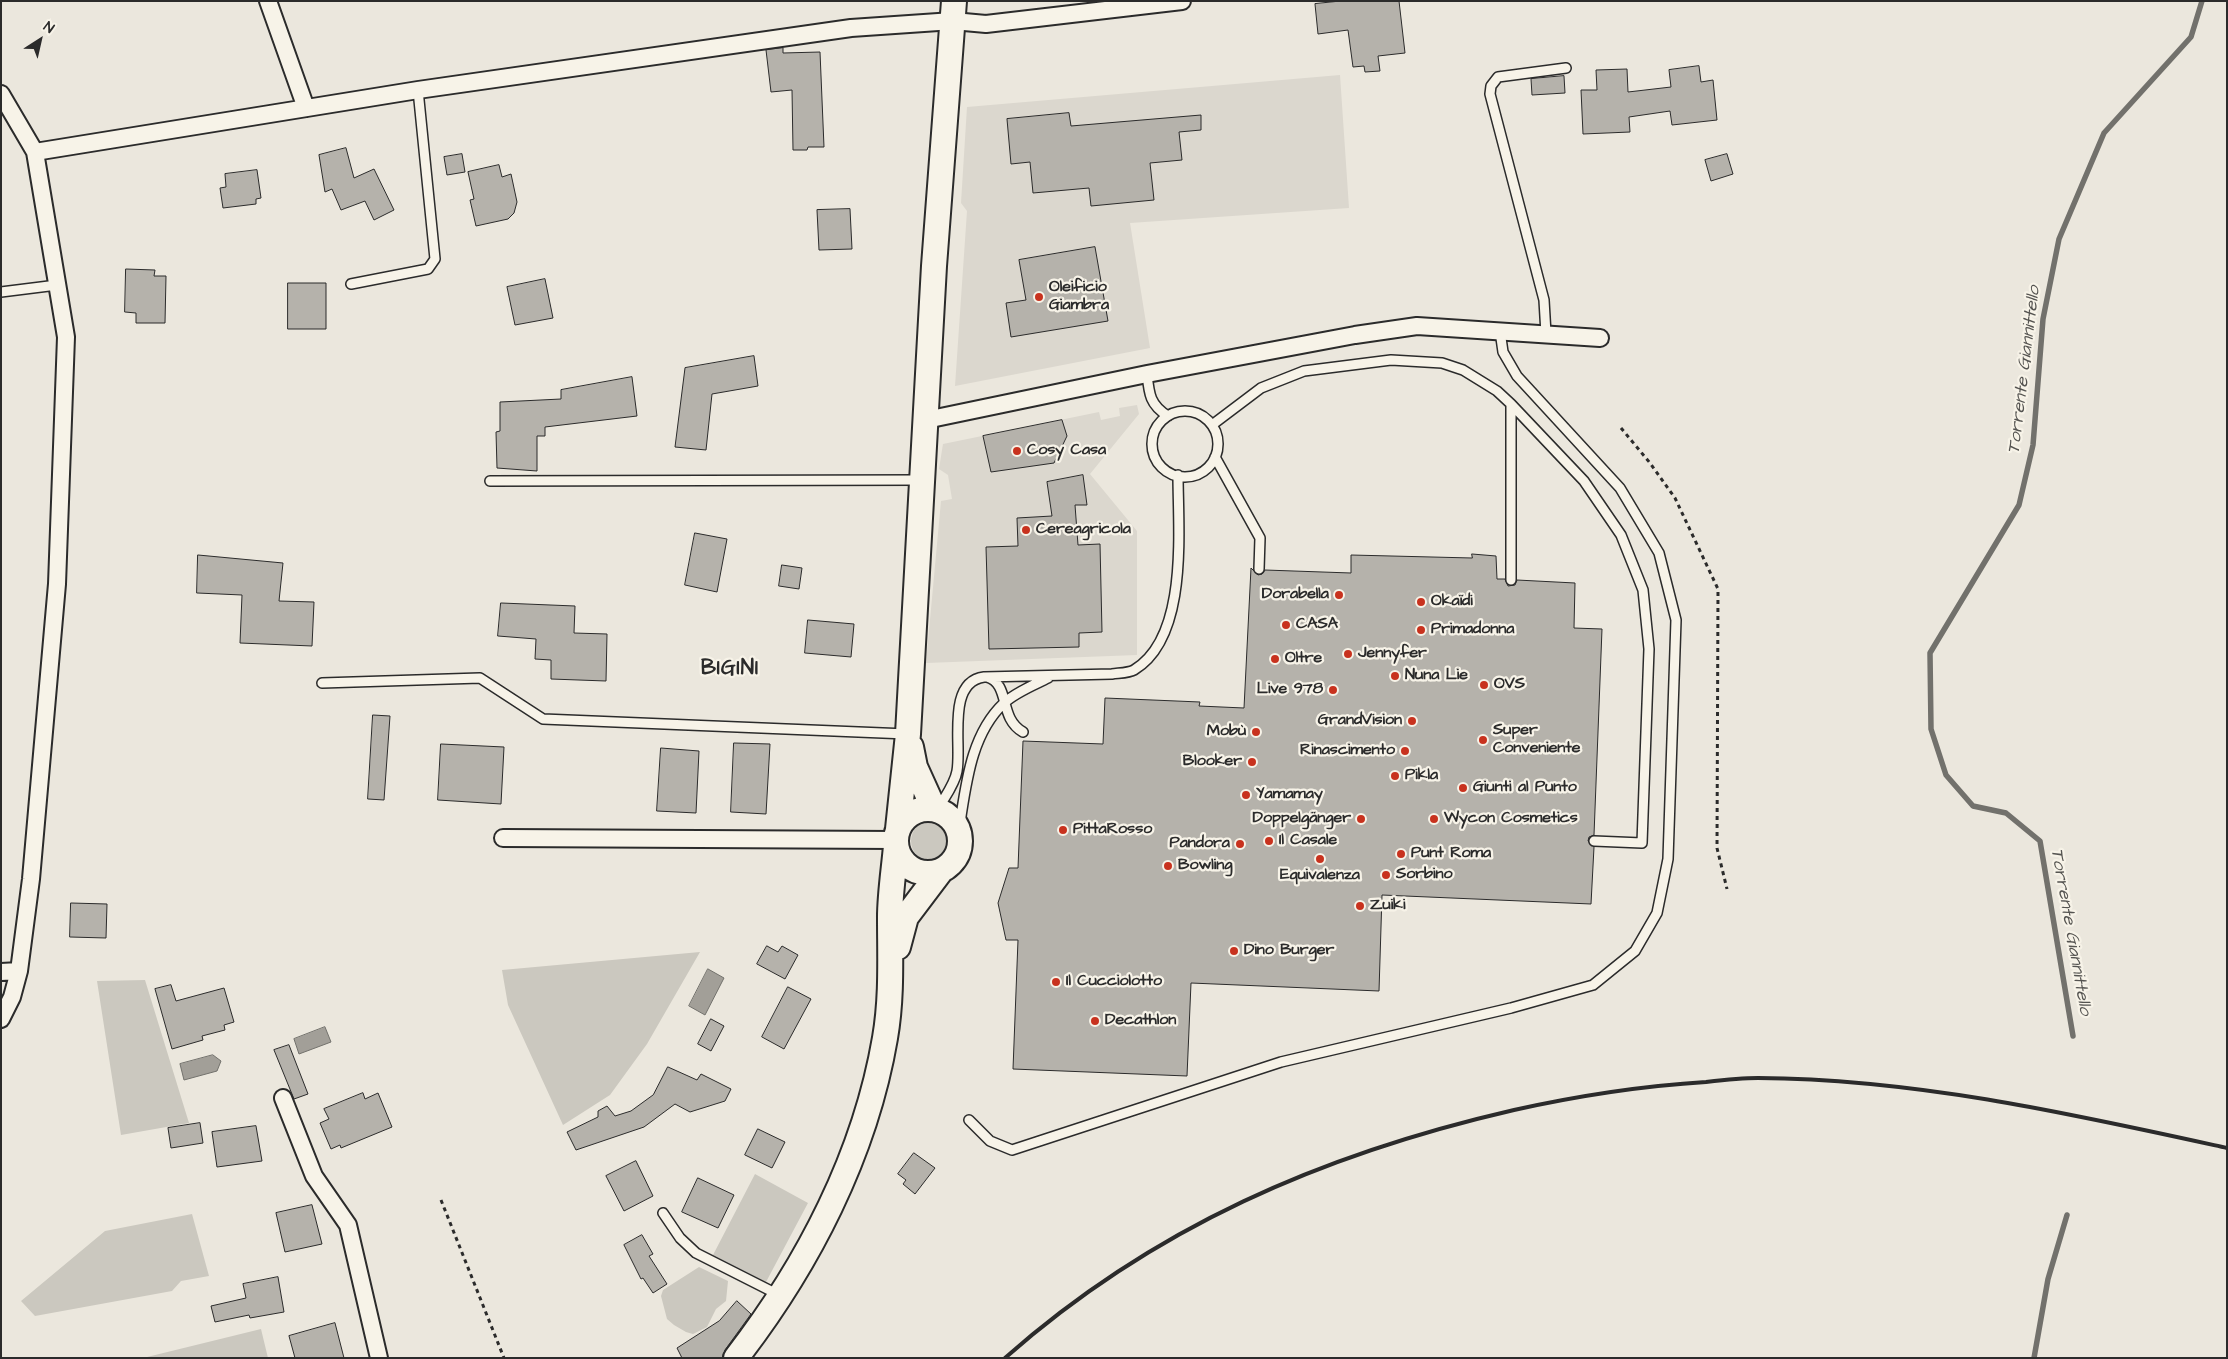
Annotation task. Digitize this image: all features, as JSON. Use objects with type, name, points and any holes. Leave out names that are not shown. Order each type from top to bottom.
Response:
[{"type":"main road","points":[[736,1358],[782,1296],[844,1175],[862,1132],[885,1038],[892,968],[890,915],[896,838],[908,734],[934,266],[954,11]]},
{"type":"main road","points":[[892,968],[906,917],[940,872],[954,861],[960,851],[961,840],[959,829],[954,821],[936,809],[915,767],[908,734]]},
{"type":"main road","points":[[936,809],[923,809],[912,812],[904,819],[896,838],[904,863],[921,873],[940,872]]},
{"type":"street","points":[[268,1],[306,108]]},
{"type":"street","points":[[36,152],[418,90],[851,28],[954,11],[986,24],[1182,1]]},
{"type":"street","points":[[1,94],[36,152],[66,337],[57,584],[31,879],[19,971],[12,996],[1,1019]]},
{"type":"street","points":[[926,420],[1147,374],[1355,334],[1418,326],[1600,338]]},
{"type":"street","points":[[503,838],[896,838]]},
{"type":"street","points":[[1,972],[19,971]]},
{"type":"street","points":[[283,1098],[314,1176],[348,1225],[379,1358]]},
{"type":"lane","points":[[1546,334],[1544,300],[1490,94],[1491,86],[1498,77],[1566,68]]},
{"type":"lane","points":[[351,284],[428,269],[435,259],[418,90]]},
{"type":"lane","points":[[1,292],[57,285]]},
{"type":"lane","points":[[969,1120],[990,1141],[1012,1150],[1280,1062],[1511,1008],[1593,985],[1635,951],[1657,912],[1668,859],[1676,620],[1659,553],[1620,488],[1517,376],[1503,352],[1500,332]]},
{"type":"lane","points":[[1212,425],[1261,388],[1304,371],[1391,360],[1442,363],[1463,370],[1497,391],[1584,481],[1621,535],[1643,590],[1649,649],[1642,843],[1594,841]]},
{"type":"lane","points":[[1147,374],[1148,392],[1156,408],[1168,416]]},
{"type":"lane","points":[[1511,404],[1511,580]]},
{"type":"lane","points":[[1182,411],[1190,411],[1201,415],[1212,425],[1217,436],[1218,447],[1215,457],[1209,466],[1196,475],[1178,475],[1162,467],[1153,452],[1152,440],[1155,429],[1168,416],[1182,411]]},
{"type":"lane","points":[[1215,457],[1260,538],[1259,569]]},
{"type":"lane","points":[[936,809],[957,773],[959,758],[956,725],[959,706],[968,685],[978,678],[984,677],[1112,674],[1133,671],[1152,656],[1165,633],[1180,567],[1178,475]]},
{"type":"lane","points":[[490,481],[922,480]]},
{"type":"lane","points":[[959,829],[972,759],[981,736],[1004,703],[1052,676]]},
{"type":"lane","points":[[984,677],[990,678],[1000,686],[1009,720],[1015,728],[1023,732]]},
{"type":"lane","points":[[322,683],[480,678],[542,719],[908,734]]},
{"type":"lane","points":[[663,1213],[680,1238],[696,1253],[782,1296]]},
{"type":"path","points":[[1621,428],[1650,463],[1675,498],[1718,588],[1717,848],[1727,889]]},
{"type":"path","points":[[441,1200],[504,1358]]},
{"type":"shaded area","points":[[1340,75],[1349,208],[1130,223],[1150,348],[955,386],[967,211],[961,203],[967,107]]},
{"type":"shaded area","points":[[1137,405],[1139,414],[1090,474],[1137,531],[1137,655],[926,663],[941,501],[952,499],[948,475],[939,469],[943,444],[1099,412],[1101,420],[1120,416],[1119,408]]},
{"type":"shaded area","points":[[931,821],[942,824],[948,830],[951,841],[948,852],[942,858],[931,861],[920,858],[914,852],[911,841],[914,830],[920,824]]},
{"type":"shaded area","points":[[700,952],[647,1044],[610,1095],[563,1125],[508,1005],[502,970]]},
{"type":"shaded area","points":[[708,969],[724,978],[705,1015],[689,1006]]},
{"type":"shaded area","points":[[145,980],[189,1123],[121,1135],[97,981]]},
{"type":"shaded area","points":[[325,1027],[331,1042],[299,1054],[294,1039]]},
{"type":"shaded area","points":[[213,1055],[221,1061],[217,1071],[184,1080],[180,1064]]},
{"type":"shaded area","points":[[755,1174],[808,1203],[766,1282],[713,1255]]},
{"type":"shaded area","points":[[192,1214],[209,1276],[181,1281],[172,1291],[35,1316],[21,1301],[105,1231]]},
{"type":"shaded area","points":[[699,1267],[728,1281],[726,1301],[716,1309],[707,1327],[693,1334],[686,1332],[667,1319],[661,1296],[663,1290]]},
{"type":"shaded area","points":[[261,1329],[268,1358],[143,1358]]},
{"type":"building","points":[[1341,1],[1399,1],[1405,53],[1378,56],[1380,71],[1365,72],[1364,66],[1353,67],[1348,30],[1318,34],[1315,4]]},
{"type":"building","points":[[783,48],[783,53],[820,52],[824,147],[808,147],[807,150],[793,150],[792,90],[771,92],[766,50]]},
{"type":"building","points":[[1699,66],[1701,82],[1713,80],[1717,120],[1672,125],[1670,111],[1629,117],[1630,132],[1583,134],[1581,90],[1597,90],[1596,70],[1627,69],[1628,92],[1671,87],[1669,70]]},
{"type":"building","points":[[1564,76],[1565,93],[1532,95],[1531,79]]},
{"type":"building","points":[[1069,113],[1071,126],[1201,115],[1201,130],[1179,132],[1182,160],[1150,163],[1154,200],[1091,206],[1089,188],[1033,193],[1030,162],[1011,164],[1007,119]]},
{"type":"building","points":[[346,148],[354,178],[374,169],[394,210],[374,220],[365,201],[341,210],[332,189],[325,192],[319,155]]},
{"type":"building","points":[[462,154],[465,172],[447,175],[444,157]]},
{"type":"building","points":[[1727,154],[1733,174],[1711,181],[1705,160]]},
{"type":"building","points":[[499,165],[502,177],[511,174],[517,202],[514,213],[508,219],[476,226],[470,200],[474,199],[468,172]]},
{"type":"building","points":[[257,170],[261,198],[256,199],[256,204],[223,208],[220,188],[226,187],[225,174]]},
{"type":"building","points":[[850,209],[852,249],[819,250],[817,210]]},
{"type":"building","points":[[1095,247],[1108,321],[1011,337],[1006,303],[1026,300],[1019,260]]},
{"type":"building","points":[[126,269],[155,270],[154,276],[166,276],[165,323],[136,323],[136,313],[125,312]]},
{"type":"building","points":[[545,279],[553,318],[515,325],[507,287]]},
{"type":"building","points":[[288,283],[326,283],[326,329],[288,329]]},
{"type":"building","points":[[754,356],[758,386],[712,394],[706,450],[675,447],[685,368]]},
{"type":"building","points":[[632,377],[637,416],[545,427],[545,436],[537,436],[537,471],[497,468],[496,432],[500,431],[500,402],[561,399],[561,390]]},
{"type":"building","points":[[1062,420],[1067,436],[1054,463],[991,472],[983,436]]},
{"type":"building","points":[[1083,475],[1087,505],[1075,505],[1078,545],[1100,544],[1102,632],[1079,633],[1079,647],[989,649],[986,547],[1018,546],[1017,518],[1052,516],[1047,482]]},
{"type":"building","points":[[695,533],[727,539],[717,592],[685,585]]},
{"type":"building","points":[[1472,554],[1496,556],[1497,579],[1505,579],[1508,586],[1515,585],[1517,580],[1575,583],[1574,628],[1602,629],[1594,835],[1589,837],[1588,841],[1594,847],[1591,904],[1382,895],[1379,991],[1191,983],[1187,1076],[1013,1069],[1018,940],[1006,940],[998,903],[1009,868],[1018,868],[1023,741],[1103,744],[1105,698],[1200,702],[1199,706],[1244,708],[1251,568],[1258,575],[1262,574],[1265,570],[1351,573],[1351,555],[1472,558]]},
{"type":"building","points":[[198,555],[283,563],[279,601],[314,602],[312,646],[240,643],[242,595],[197,593]]},
{"type":"building","points":[[782,565],[802,568],[799,589],[779,586]]},
{"type":"building","points":[[501,603],[575,606],[574,633],[607,634],[606,681],[551,679],[551,660],[535,659],[536,639],[498,636]]},
{"type":"building","points":[[808,620],[854,624],[851,657],[805,653]]},
{"type":"building","points":[[373,715],[390,716],[384,800],[368,799]]},
{"type":"building","points":[[734,743],[770,744],[766,814],[731,812]]},
{"type":"building","points":[[441,744],[504,747],[501,804],[438,800]]},
{"type":"building","points":[[661,748],[699,751],[696,813],[657,811]]},
{"type":"building","points":[[71,903],[107,904],[106,938],[70,937]]},
{"type":"building","points":[[767,946],[778,952],[782,946],[798,955],[785,979],[757,964]]},
{"type":"building","points":[[171,985],[176,1001],[224,988],[234,1022],[224,1025],[225,1030],[202,1036],[203,1040],[172,1049],[155,989]]},
{"type":"building","points":[[788,987],[811,999],[784,1049],[762,1037]]},
{"type":"building","points":[[711,1019],[724,1026],[711,1051],[698,1044]]},
{"type":"building","points":[[289,1045],[308,1094],[294,1099],[274,1050]]},
{"type":"building","points":[[668,1067],[697,1080],[701,1074],[731,1089],[725,1101],[690,1112],[675,1104],[644,1127],[576,1150],[567,1132],[598,1117],[598,1111],[607,1106],[615,1116],[631,1111],[653,1095]]},
{"type":"building","points":[[363,1093],[365,1099],[378,1093],[392,1127],[341,1148],[340,1145],[331,1149],[320,1123],[329,1119],[324,1109]]},
{"type":"building","points":[[200,1123],[203,1143],[171,1148],[168,1128]]},
{"type":"building","points":[[256,1126],[262,1161],[217,1167],[212,1132]]},
{"type":"building","points":[[758,1129],[785,1142],[772,1168],[745,1155]]},
{"type":"building","points":[[914,1153],[935,1168],[915,1194],[903,1184],[906,1180],[898,1174]]},
{"type":"building","points":[[636,1161],[653,1196],[624,1211],[606,1176]]},
{"type":"building","points":[[698,1178],[734,1195],[718,1228],[682,1212]]},
{"type":"building","points":[[312,1205],[322,1244],[285,1252],[276,1213]]},
{"type":"building","points":[[642,1235],[653,1254],[649,1256],[667,1284],[653,1293],[643,1278],[641,1279],[624,1245]]},
{"type":"building","points":[[278,1277],[284,1312],[250,1318],[249,1315],[215,1322],[211,1306],[246,1298],[243,1284]]},
{"type":"building","points":[[737,1301],[751,1314],[725,1350],[722,1358],[682,1358],[677,1348],[719,1321]]},
{"type":"building","points":[[335,1323],[344,1358],[295,1358],[289,1336]]},
{"type":"waterway","name":"Torrente Giannittello","points":[[2073,1036],[2040,841],[2006,813],[1973,806],[1946,775],[1931,729],[1930,653],[2019,505],[2033,445],[2043,319],[2059,239],[2104,133],[2191,37],[2202,1]]},
{"type":"waterway","name":"Torrente Giannittello","points":[[2034,1358],[2048,1279],[2067,1215]]},
{"type":"railway","points":[[1005,1358],[1062,1312],[1120,1270],[1181,1234],[1243,1201],[1308,1173],[1375,1149],[1443,1128],[1561,1100],[1657,1086],[1745,1078],[1817,1080],[1877,1085],[1994,1101],[2052,1111],[2227,1148]]},
{"type":"place","name":"Oleificio Giambra","points":[[1039,297]]},
{"type":"place","name":"Cosy Casa","points":[[1017,451]]},
{"type":"place","name":"Cereagricola","points":[[1026,530]]},
{"type":"place","name":"Dorabella","points":[[1339,595]]},
{"type":"place","name":"Okaïdi","points":[[1421,602]]},
{"type":"place","name":"CASA","points":[[1286,625]]},
{"type":"place","name":"Primadonna","points":[[1421,630]]},
{"type":"place","name":"Jennyfer","points":[[1348,654]]},
{"type":"place","name":"Oltre","points":[[1275,659]]},
{"type":"place","name":"Nuna Lie","points":[[1395,676]]},
{"type":"place","name":"OVS","points":[[1484,685]]},
{"type":"place","name":"Live 978","points":[[1333,690]]},
{"type":"place","name":"GrandVision","points":[[1412,721]]},
{"type":"place","name":"Mobù","points":[[1256,732]]},
{"type":"place","name":"Super Conveniente","points":[[1483,740]]},
{"type":"place","name":"Rinascimento","points":[[1405,751]]},
{"type":"place","name":"Blooker","points":[[1252,762]]},
{"type":"place","name":"Pikla","points":[[1395,776]]},
{"type":"place","name":"Giunti al Punto","points":[[1463,788]]},
{"type":"place","name":"Yamamay","points":[[1246,795]]},
{"type":"place","name":"Doppelgänger","points":[[1361,819]]},
{"type":"place","name":"Wycon Cosmetics","points":[[1434,819]]},
{"type":"place","name":"PittaRosso","points":[[1063,830]]},
{"type":"place","name":"Il Casale","points":[[1269,841]]},
{"type":"place","name":"Pandora","points":[[1240,844]]},
{"type":"place","name":"Punt Roma","points":[[1401,854]]},
{"type":"place","name":"Equivalenza","points":[[1320,859]]},
{"type":"place","name":"Bowling","points":[[1168,866]]},
{"type":"place","name":"Sorbino","points":[[1386,875]]},
{"type":"place","name":"Zuiki","points":[[1360,906]]},
{"type":"place","name":"Dino Burger","points":[[1234,951]]},
{"type":"place","name":"Il Cucciolotto","points":[[1056,982]]},
{"type":"place","name":"Decathlon","points":[[1095,1021]]},
{"type":"district","name":"BIGINI","points":[[730,670]]}]
